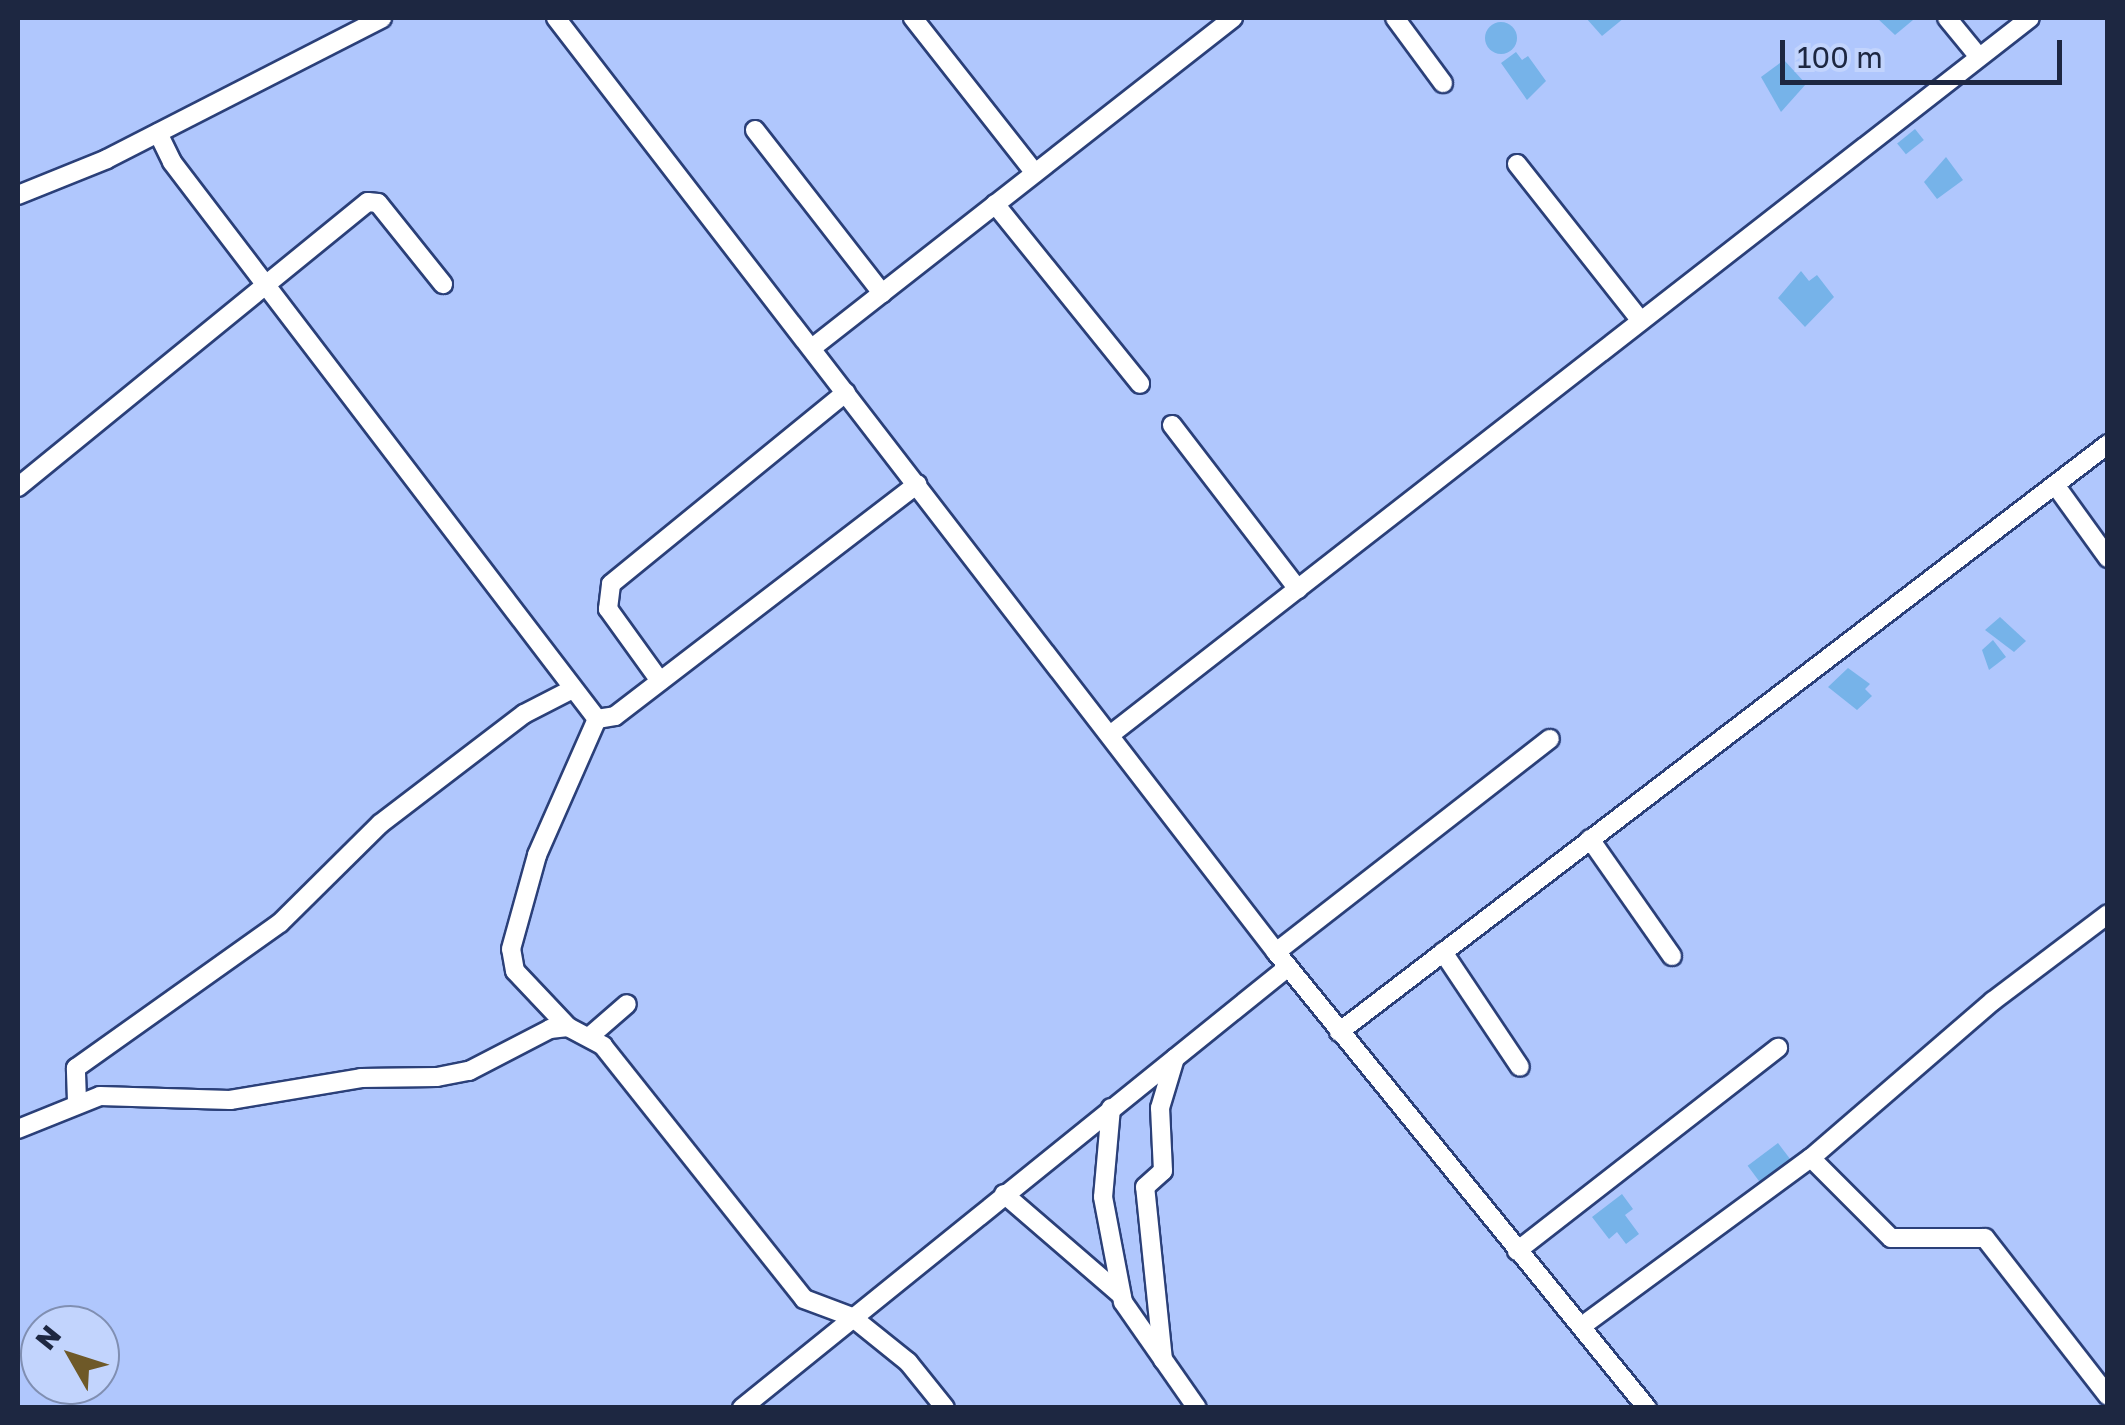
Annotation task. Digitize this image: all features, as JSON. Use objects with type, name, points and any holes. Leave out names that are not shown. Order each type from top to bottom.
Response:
[{"type":"street","points":[[18,195],[158,133],[382,18]]},
{"type":"street","points":[[556,18],[1282,960],[1647,1408]]},
{"type":"street","points":[[913,18],[1035,173]]},
{"type":"street","points":[[812,348],[1233,18]]},
{"type":"street","points":[[1395,18],[1442,83]]},
{"type":"street","points":[[1947,18],[1979,57]]},
{"type":"street","points":[[1110,735],[2030,18]]},
{"type":"street","points":[[755,130],[882,292]]},
{"type":"street","points":[[158,133],[172,162],[268,281],[518,609],[571,690],[597,719]]},
{"type":"street","points":[[1517,164],[1641,321]]},
{"type":"street","points":[[18,488],[368,202],[378,203],[443,284]]},
{"type":"street","points":[[995,204],[1140,384]]},
{"type":"street","points":[[660,681],[608,609],[611,584],[846,392]]},
{"type":"street","points":[[1172,425],[1298,588]]},
{"type":"street","points":[[1339,1032],[2108,444]]},
{"type":"street","points":[[597,719],[615,716],[917,484]]},
{"type":"street","points":[[2056,486],[2108,558]]},
{"type":"street","points":[[77,1101],[76,1068],[280,922],[380,824],[524,714],[571,690]]},
{"type":"street","points":[[597,719],[537,855],[510,950],[516,971],[568,1027],[603,1046],[804,1300],[852,1316],[908,1362],[945,1408]]},
{"type":"street","points":[[742,1408],[1176,1057],[1282,960],[1550,739]]},
{"type":"street","points":[[1590,840],[1672,956]]},
{"type":"street","points":[[1582,1326],[1811,1158],[1994,1001],[2108,914]]},
{"type":"street","points":[[1443,952],[1520,1067]]},
{"type":"street","points":[[589,1038],[626,1004]]},
{"type":"street","points":[[18,1129],[77,1101],[135,1096],[230,1100],[361,1078],[437,1078],[469,1071],[550,1029],[568,1027]]},
{"type":"street","points":[[1517,1250],[1778,1048]]},
{"type":"street","points":[[1163,1361],[1145,1187],[1162,1171],[1160,1108],[1176,1057]]},
{"type":"street","points":[[1112,1108],[1103,1197],[1121,1295],[1128,1315],[1197,1408]]},
{"type":"street","points":[[1811,1158],[1891,1238],[1985,1238],[2108,1396]]},
{"type":"street","points":[[1004,1194],[1121,1295]]},
{"type":"building","points":[[1586,18],[1624,18],[1602,36]]},
{"type":"building","points":[[1877,18],[1911,18],[1913,20],[1895,35]]},
{"type":"building","points":[[1501,22],[1512,27],[1517,38],[1512,49],[1501,54],[1490,49],[1485,38],[1490,27]]},
{"type":"building","points":[[1516,52],[1522,60],[1528,56],[1546,81],[1527,100],[1501,63]]},
{"type":"building","points":[[1784,60],[1806,84],[1781,112],[1761,77]]},
{"type":"building","points":[[1915,129],[1924,140],[1906,154],[1897,143]]},
{"type":"building","points":[[1946,157],[1963,180],[1937,199],[1924,182]]},
{"type":"building","points":[[1801,271],[1809,281],[1817,275],[1834,297],[1805,327],[1778,298]]},
{"type":"building","points":[[2000,617],[2026,641],[2014,652],[1985,630]]},
{"type":"building","points":[[1993,640],[2006,657],[1989,670],[1982,650]]},
{"type":"building","points":[[1848,668],[1870,684],[1865,689],[1872,696],[1857,710],[1828,687]]},
{"type":"building","points":[[1778,1143],[1791,1160],[1760,1183],[1748,1166]]},
{"type":"building","points":[[1622,1194],[1633,1209],[1625,1215],[1639,1234],[1626,1244],[1617,1232],[1609,1239],[1592,1217]]}]
